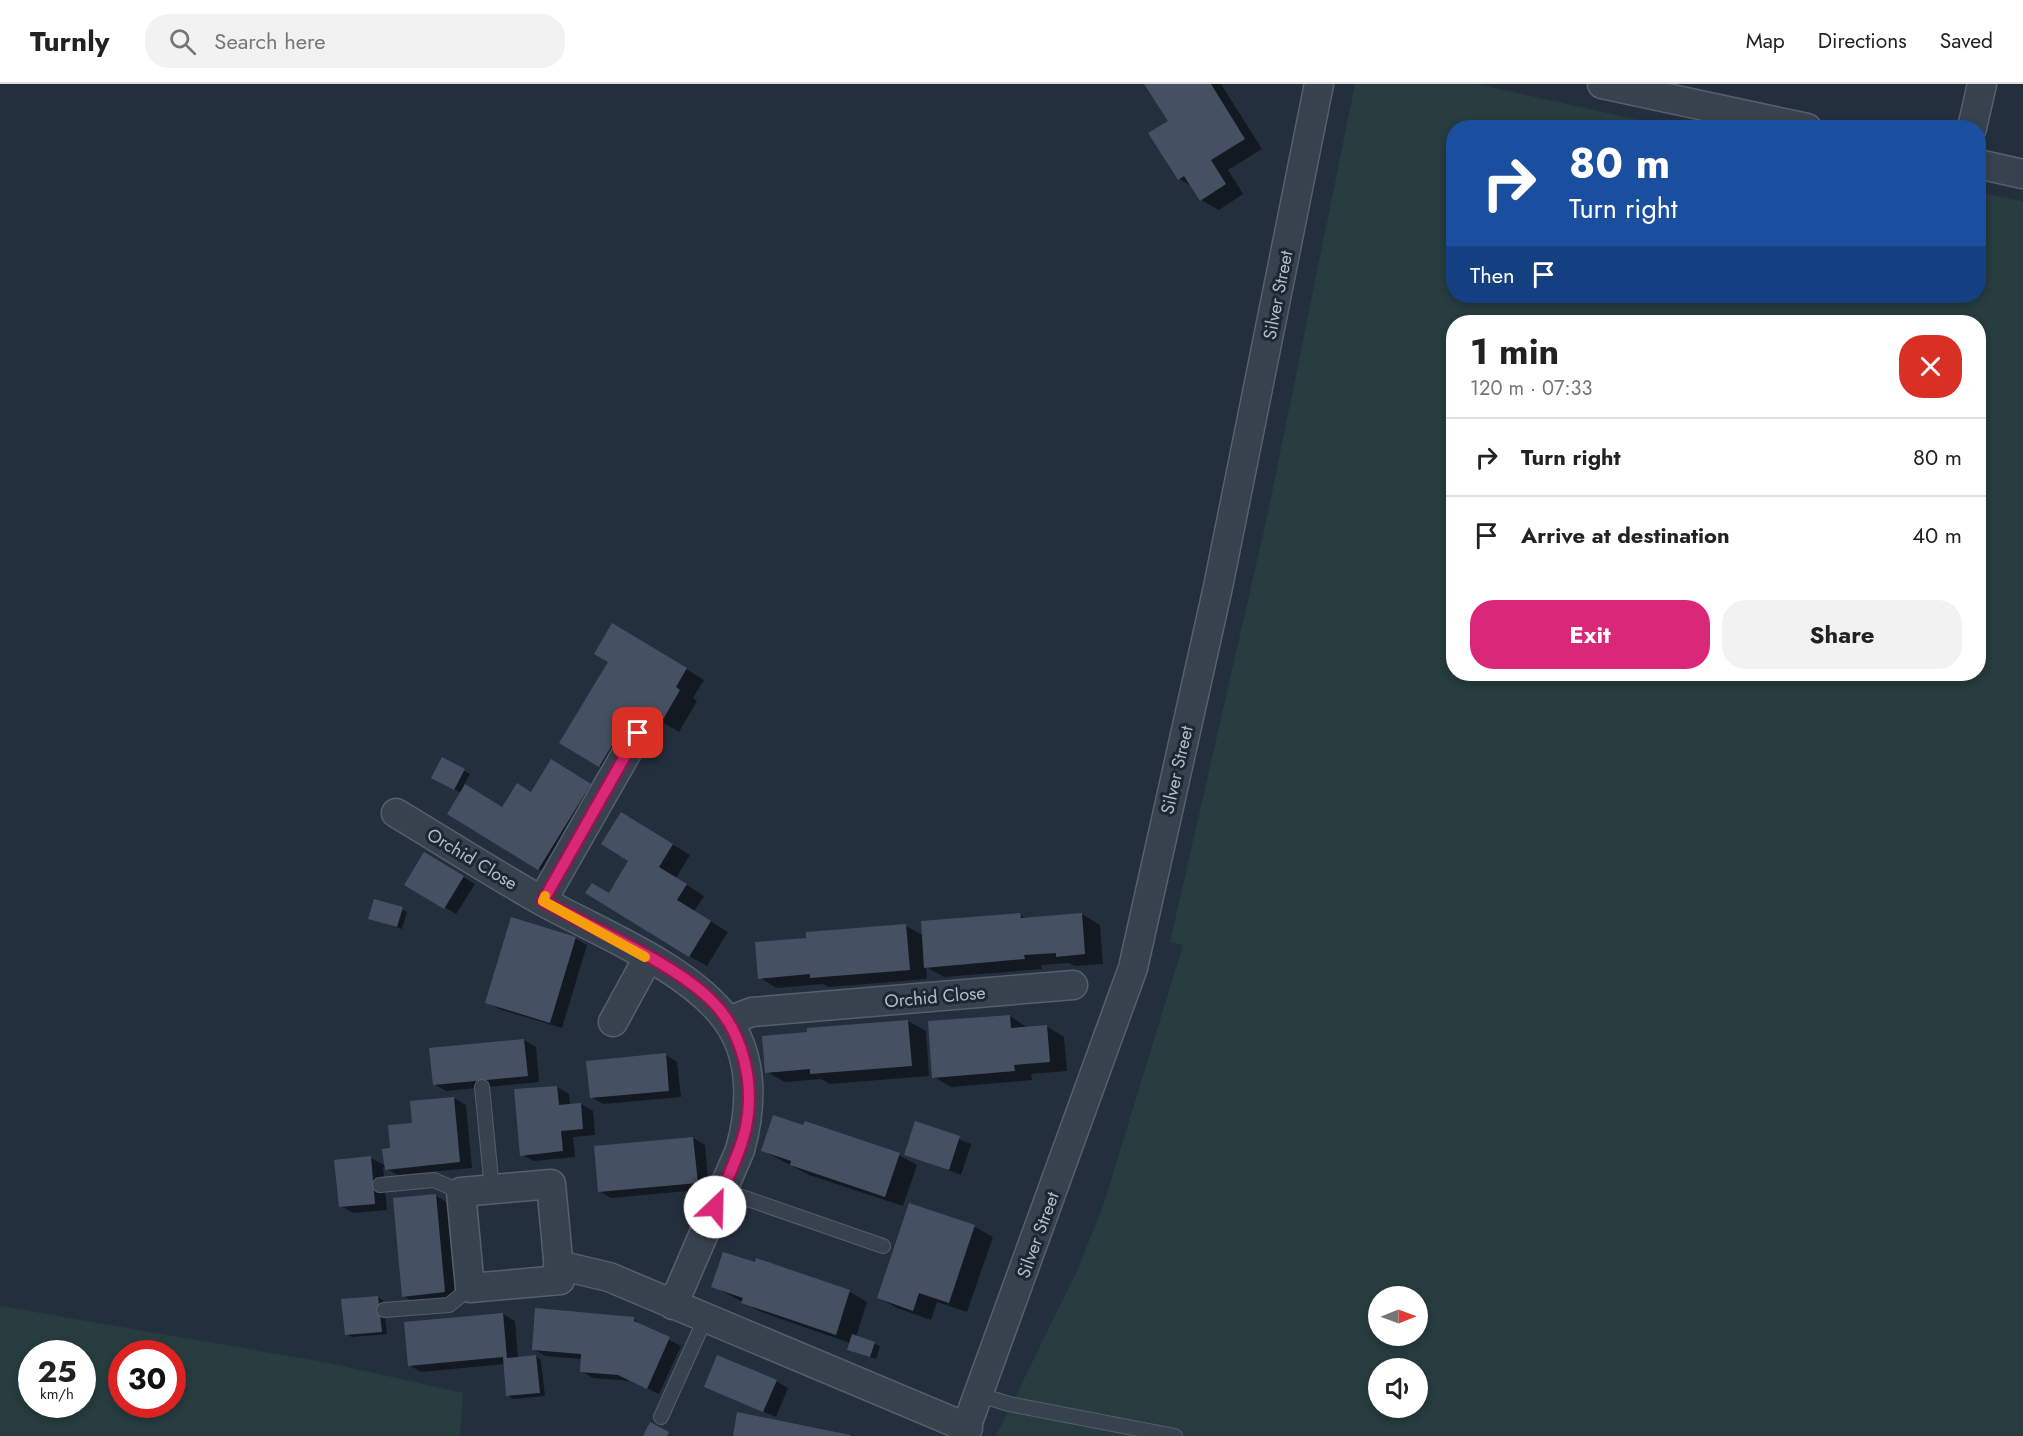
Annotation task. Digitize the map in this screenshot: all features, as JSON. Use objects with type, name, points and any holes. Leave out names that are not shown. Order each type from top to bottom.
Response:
[{"type":"street","name":"Silver Street","points":[[966,1432],[1133,968],[1218,587],[1319,84]]},
{"type":"street","points":[[1602,84],[1770,120]]},
{"type":"street","points":[[1974,120],[1982,84]]},
{"type":"street","points":[[1986,166],[2023,174]]},
{"type":"street","points":[[543,901],[638,733]]},
{"type":"street","name":"Orchid Close","points":[[396,813],[543,901],[648,958],[697,989],[712,1001],[728,1021],[738,1039],[744,1059],[749,1105],[740,1150],[672,1305]]},
{"type":"street","points":[[613,1022],[648,958]]},
{"type":"street","name":"Orchid Close","points":[[728,1021],[752,1012],[1073,985]]},
{"type":"street","points":[[551,1184],[560,1280],[470,1288],[461,1192],[551,1184]]},
{"type":"street","points":[[558,1265],[609,1277],[966,1432]]},
{"type":"lane","points":[[482,1087],[492,1189]]},
{"type":"lane","points":[[380,1185],[434,1180],[461,1192]]},
{"type":"lane","points":[[722,1190],[883,1246]]},
{"type":"lane","points":[[384,1310],[449,1305],[470,1288]]},
{"type":"lane","points":[[661,1416],[705,1318]]},
{"type":"lane","points":[[980,1395],[1009,1404],[1175,1436]]},
{"type":"green space","points":[[1355,84],[1477,84],[1639,120],[1446,120],[1446,303],[1986,303],[1986,194],[2023,201],[2023,1436],[996,1436],[1078,1269],[1104,1203],[1183,945],[1170,942],[1269,508]]},
{"type":"green space","points":[[0,1306],[329,1363],[463,1393],[460,1436],[0,1436]]},
{"type":"building","points":[[1144,84],[1211,84],[1245,139],[1211,160],[1226,184],[1200,201],[1184,176],[1178,180],[1148,133],[1168,121]]},
{"type":"building","points":[[612,623],[687,668],[676,687],[680,690],[661,723],[635,707],[599,767],[559,743],[608,662],[594,654]]},
{"type":"building","points":[[442,757],[465,769],[454,790],[431,778]]},
{"type":"building","points":[[551,759],[591,784],[538,870],[447,814],[465,784],[502,807],[517,783],[531,792]]},
{"type":"building","points":[[621,812],[673,844],[659,867],[687,884],[677,900],[711,921],[689,957],[585,893],[592,883],[609,893],[628,861],[601,844]]},
{"type":"building","points":[[424,852],[464,876],[444,909],[404,885]]},
{"type":"building","points":[[374,899],[403,907],[397,927],[368,919]]},
{"type":"building","points":[[1020,913],[1021,918],[1082,913],[1085,954],[1056,957],[1056,953],[1024,955],[1025,959],[924,968],[921,921]]},
{"type":"building","points":[[511,917],[576,937],[550,1023],[485,1003]]},
{"type":"building","points":[[906,924],[910,970],[810,978],[810,974],[758,979],[755,942],[806,938],[806,932]]},
{"type":"building","points":[[1010,1015],[1011,1028],[1047,1025],[1050,1062],[1014,1065],[1015,1071],[932,1078],[928,1021]]},
{"type":"building","points":[[908,1020],[912,1066],[810,1074],[810,1069],[765,1073],[762,1036],[807,1032],[807,1028]]},
{"type":"building","points":[[524,1039],[528,1076],[433,1085],[429,1048]]},
{"type":"building","points":[[666,1053],[669,1091],[590,1098],[586,1061]]},
{"type":"building","points":[[557,1086],[559,1105],[581,1103],[583,1129],[561,1131],[563,1151],[520,1156],[514,1089]]},
{"type":"building","points":[[454,1097],[460,1162],[385,1170],[382,1149],[390,1148],[388,1125],[412,1123],[410,1101]]},
{"type":"building","points":[[773,1115],[803,1125],[805,1121],[900,1153],[885,1197],[790,1165],[791,1161],[761,1151]]},
{"type":"building","points":[[915,1121],[960,1136],[949,1170],[904,1155]]},
{"type":"building","points":[[693,1137],[698,1183],[598,1192],[594,1146]]},
{"type":"building","points":[[371,1156],[375,1204],[339,1207],[334,1160]]},
{"type":"building","points":[[436,1194],[445,1292],[402,1297],[393,1198]]},
{"type":"building","points":[[909,1203],[975,1225],[949,1303],[919,1293],[913,1311],[877,1298]]},
{"type":"building","points":[[723,1252],[755,1262],[756,1258],[850,1290],[836,1335],[741,1303],[743,1298],[711,1287]]},
{"type":"building","points":[[378,1296],[382,1332],[345,1335],[341,1299]]},
{"type":"building","points":[[535,1308],[634,1317],[634,1321],[670,1337],[647,1389],[618,1375],[580,1372],[581,1354],[532,1350]]},
{"type":"building","points":[[503,1313],[507,1358],[536,1355],[540,1393],[506,1396],[503,1357],[408,1366],[404,1322]]},
{"type":"building","points":[[852,1334],[875,1342],[870,1357],[847,1350]]},
{"type":"building","points":[[717,1355],[777,1380],[763,1412],[704,1387]]},
{"type":"building","points":[[737,1412],[850,1435],[850,1436],[733,1436]]},
{"type":"building","points":[[650,1422],[669,1432],[667,1436],[643,1436]]},
{"type":"slow traffic","points":[[545,896],[543,901],[645,957]]},
{"type":"route","points":[[638,733],[543,901],[690,983],[712,1001],[728,1021],[738,1039],[744,1059],[749,1105],[740,1150],[715,1207]]}]
